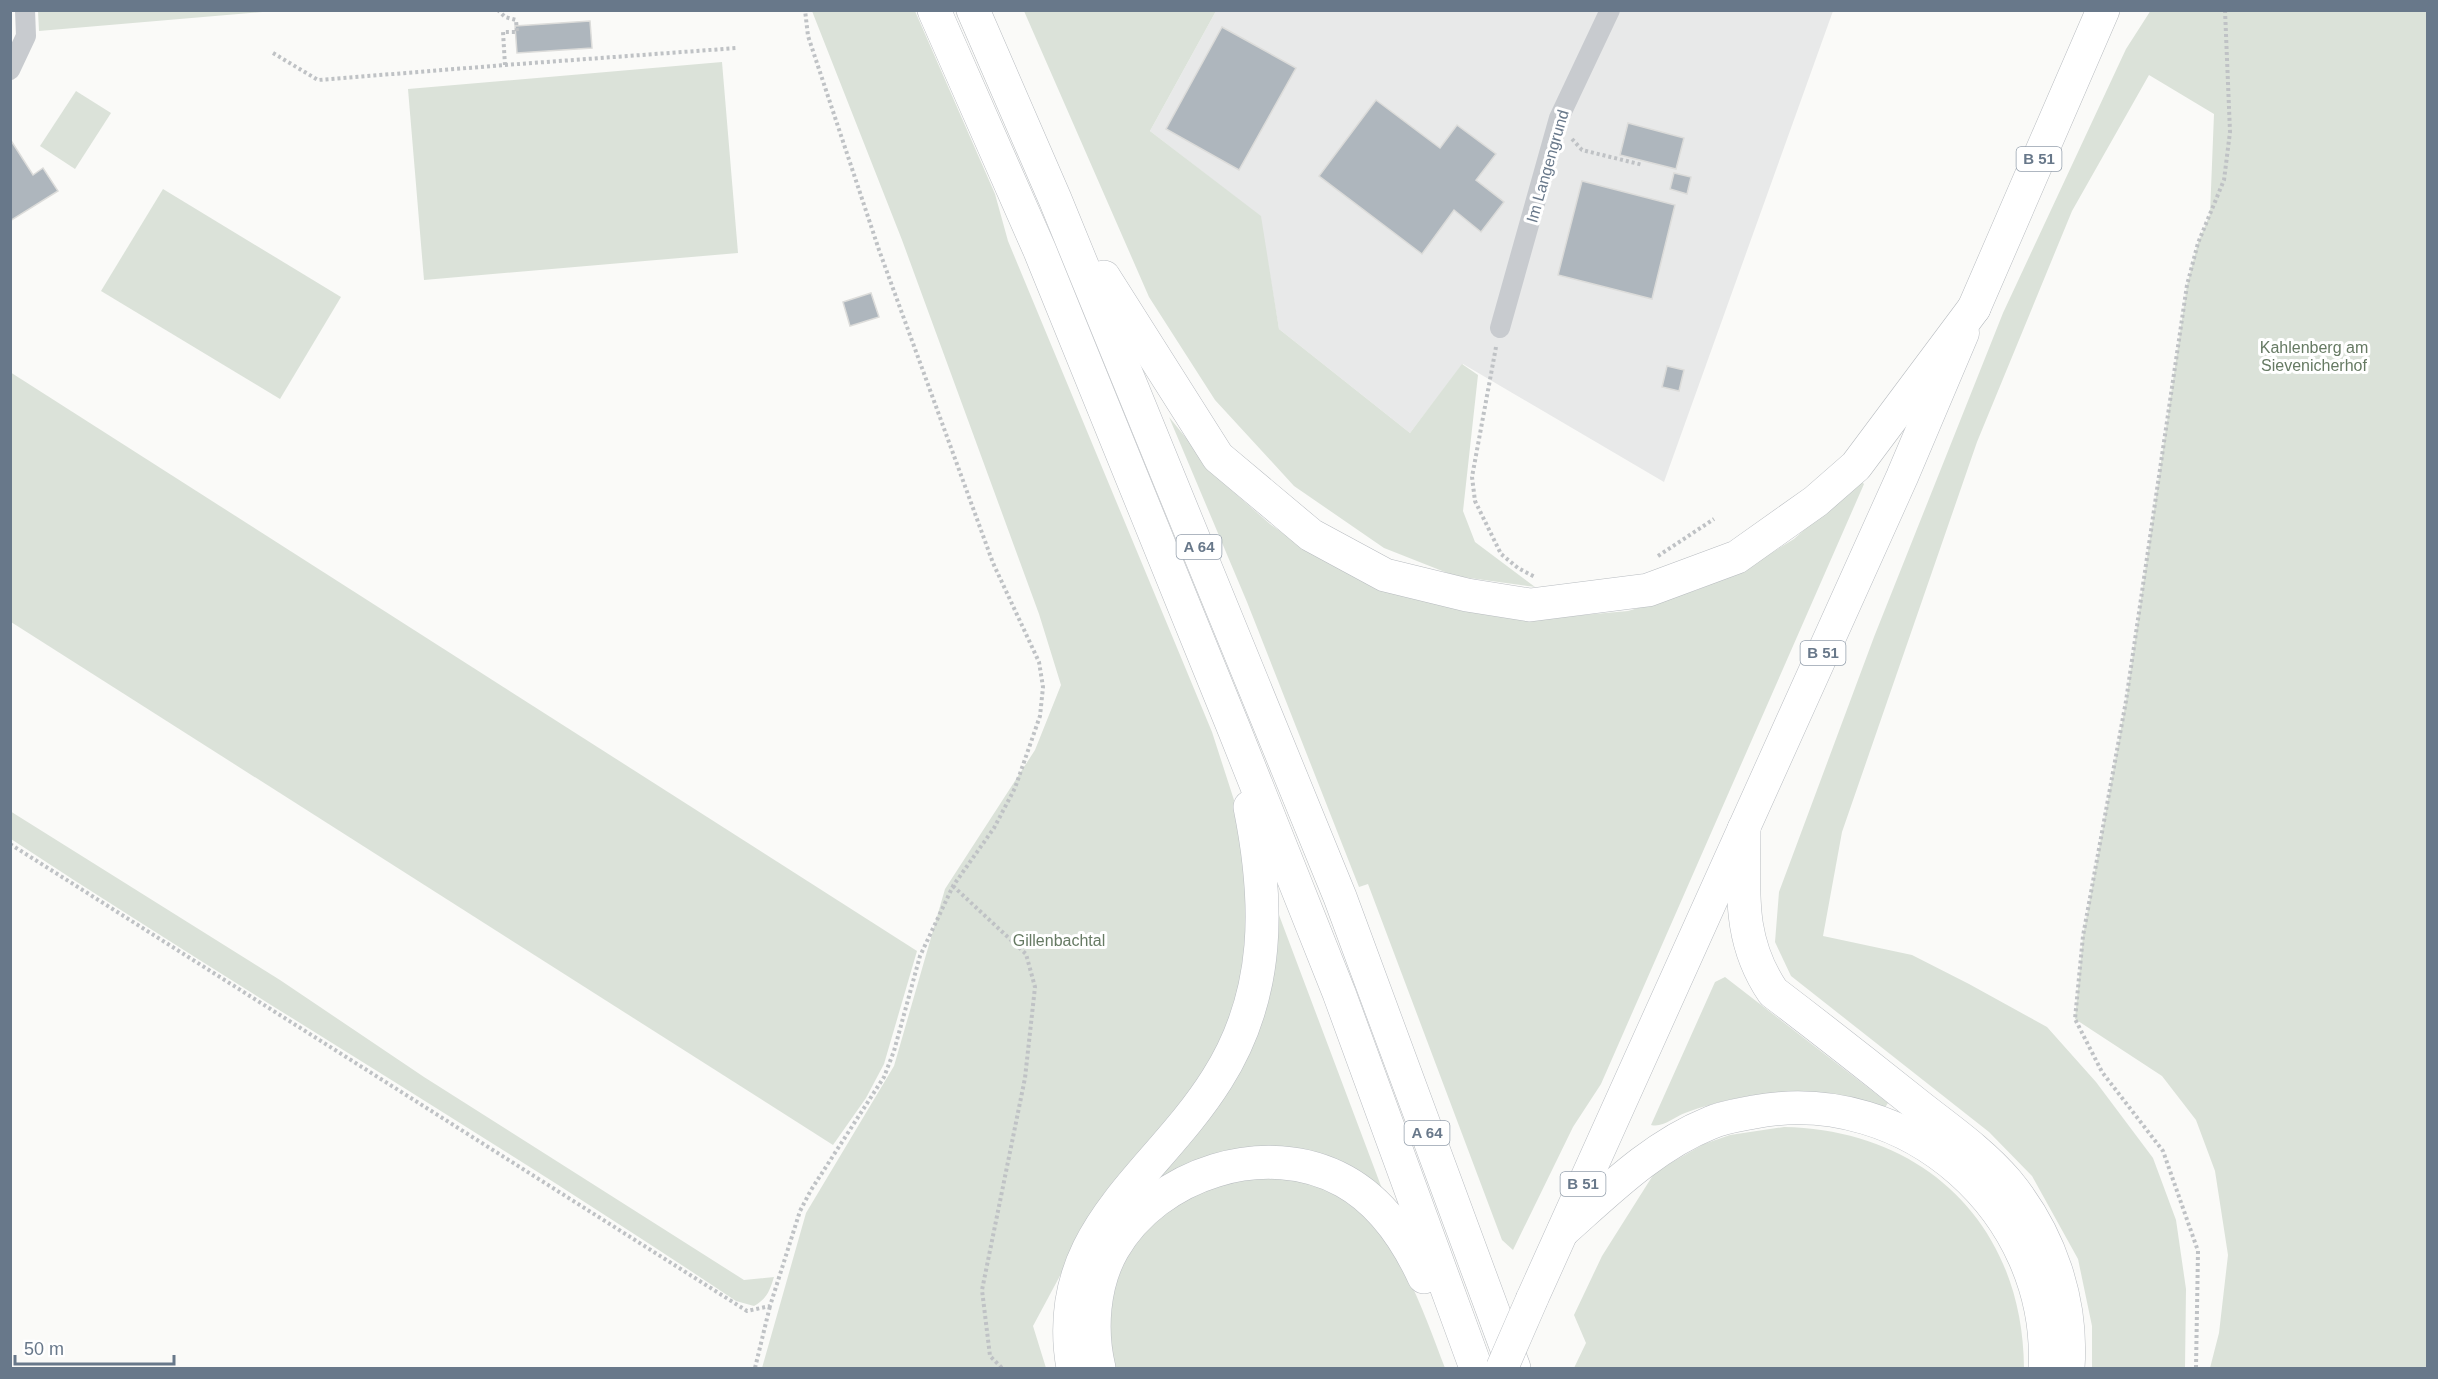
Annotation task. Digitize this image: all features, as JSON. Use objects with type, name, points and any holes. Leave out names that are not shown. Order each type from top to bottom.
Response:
[{"type":"highway","name":"A 64","points":[[934,10],[1040,251],[1340,993],[1476,1368]]},
{"type":"highway","name":"A 64","points":[[973,10],[1055,199],[1340,897],[1514,1368]]},
{"type":"highway","name":"B 51","points":[[1974,308],[2103,10]]},
{"type":"highway","points":[[1055,199],[1218,458],[1255,490],[1311,535],[1385,575],[1467,595],[1530,605],[1648,590],[1737,557],[1816,501],[1856,466],[1974,308]]},
{"type":"highway","points":[[1072,1368],[1071,1309],[1087,1251],[1126,1190],[1185,1122],[1218,1078],[1242,1026],[1257,978],[1263,938],[1263,892],[1257,840],[1234,729]]},
{"type":"highway","points":[[1744,829],[1745,918],[1752,954],[1758,970],[1773,992],[1970,1147],[2007,1182],[2042,1234],[2064,1295],[2069,1349],[2068,1368]]},
{"type":"highway","points":[[1564,1230],[1665,1146],[1711,1122],[1778,1107],[1820,1108],[1869,1117],[1905,1131],[1948,1159],[1989,1198],[2016,1242],[2036,1288],[2046,1345],[2045,1368]]},
{"type":"highway","points":[[1099,1368],[1094,1344],[1096,1304],[1106,1263],[1122,1236],[1150,1206],[1185,1183],[1218,1169],[1267,1162],[1326,1173],[1354,1188],[1379,1208],[1410,1247],[1468,1368]]},
{"type":"main road","name":"B 51","points":[[1502,1368],[1744,829],[1974,308]]},
{"type":"street","points":[[10,70],[26,36],[24,10]]},
{"type":"street","name":"Im Langengrund","points":[[1500,328],[1558,118],[1610,10]]},
{"type":"path","points":[[498,10],[505,17],[516,20],[517,26],[517,32],[503,32],[505,65]]},
{"type":"path","points":[[754,1368],[770,1306],[806,1200],[884,1077],[894,1051],[920,956],[953,886],[994,828],[1014,788],[1040,716],[1043,687],[1039,662],[993,563],[879,250],[807,36],[805,10]]},
{"type":"path","points":[[2196,1368],[2198,1251],[2163,1151],[2102,1072],[2075,1019],[2084,936],[2126,701],[2187,285],[2198,243],[2224,180],[2230,132],[2224,10]]},
{"type":"path","points":[[273,53],[318,80],[737,48]]},
{"type":"path","points":[[1558,118],[1582,150],[1643,165]]},
{"type":"path","points":[[1500,328],[1472,477],[1475,501],[1501,554],[1518,568],[1537,578]]},
{"type":"path","points":[[1654,558],[1714,519]]},
{"type":"path","points":[[10,844],[747,1311],[770,1306]]},
{"type":"path","points":[[953,886],[1026,954],[1035,987],[1025,1078],[982,1290],[990,1356],[1002,1368]]},
{"type":"shaded area","points":[[1216,11],[1833,11],[1664,482],[1463,364],[1410,433],[1279,329],[1260,216],[1150,131]]},
{"type":"green space","points":[[38,10],[274,11],[39,31]]},
{"type":"green space","name":"Kahlenberg am Sievenicherhof","points":[[2151,10],[2427,11],[2427,1368],[2210,1368],[2219,1333],[2228,1255],[2215,1171],[2196,1120],[2162,1076],[2075,1019],[2083,936],[2126,701],[2187,285],[2198,243],[2210,214],[2214,114],[2149,75],[2072,211],[1977,442],[1842,832],[1823,936],[1912,955],[1969,984],[2047,1027],[2096,1082],[2153,1158],[2176,1220],[2186,1289],[2185,1368],[2092,1368],[2092,1326],[2078,1259],[2032,1176],[1989,1132],[1791,976],[1775,942],[1779,892],[1874,637],[2003,313],[2126,49]]},
{"type":"green space","name":"Gillenbachtal","points":[[812,11],[915,11],[995,194],[1008,241],[1212,732],[1244,831],[1255,901],[1232,1027],[1189,1097],[1105,1192],[1033,1326],[1046,1368],[762,1368],[806,1213],[894,1066],[945,889],[1035,750],[1061,685],[1039,614],[902,240]]},
{"type":"green space","points":[[1024,11],[1216,11],[1150,131],[1261,216],[1279,329],[1410,433],[1462,364],[1478,375],[1463,511],[1475,542],[1535,587],[1455,576],[1384,548],[1294,486],[1215,400],[1149,297]]},
{"type":"green space","points":[[722,62],[738,253],[424,280],[408,89]]},
{"type":"green space","points":[[76,91],[111,113],[75,169],[40,146]]},
{"type":"green space","points":[[163,189],[341,297],[280,399],[101,291]]},
{"type":"green space","points":[[10,372],[917,951],[884,1064],[866,1098],[833,1145],[11,622]]},
{"type":"green space","points":[[1169,417],[1221,481],[1270,524],[1311,553],[1549,618],[1628,611],[1697,590],[1747,568],[1794,539],[1860,480],[1864,484],[1601,1084],[1573,1127],[1513,1250],[1502,1240],[1368,884],[1359,887],[1247,602]]},
{"type":"green space","points":[[10,811],[280,980],[424,1077],[744,1280],[774,1277],[767,1294],[754,1306],[736,1301],[556,1183],[101,897],[11,839]]},
{"type":"green space","points":[[1279,915],[1384,1194],[1336,1168],[1149,1193],[1169,1156],[1274,919]]},
{"type":"green space","points":[[1725,977],[1888,1103],[1884,1109],[1830,1096],[1776,1093],[1718,1102],[1685,1113],[1664,1124],[1651,1125],[1715,982]]},
{"type":"green space","points":[[1784,1127],[1835,1132],[1881,1146],[1922,1167],[1957,1195],[1985,1230],[2006,1271],[2019,1317],[2024,1368],[1574,1368],[1586,1343],[1574,1315],[1602,1256],[1655,1172],[1704,1144],[1730,1135]]},
{"type":"green space","points":[[1289,1175],[1337,1191],[1357,1204],[1375,1223],[1404,1270],[1445,1368],[1109,1368],[1103,1321],[1132,1239],[1198,1185]]},
{"type":"building","points":[[590,21],[592,48],[517,53],[515,26]]},
{"type":"building","points":[[1222,27],[1296,68],[1239,170],[1166,129]]},
{"type":"building","points":[[1376,100],[1440,148],[1457,125],[1496,154],[1476,180],[1504,202],[1481,232],[1454,210],[1422,254],[1319,176]]},
{"type":"building","points":[[1628,123],[1684,138],[1676,169],[1620,155]]},
{"type":"building","points":[[10,139],[33,175],[43,168],[58,191],[10,221]]},
{"type":"building","points":[[1674,173],[1691,177],[1687,194],[1670,189]]},
{"type":"building","points":[[1582,181],[1675,205],[1652,299],[1558,275]]},
{"type":"building","points":[[871,293],[879,317],[850,326],[843,302]]},
{"type":"building","points":[[1667,366],[1684,370],[1679,391],[1662,387]]}]
